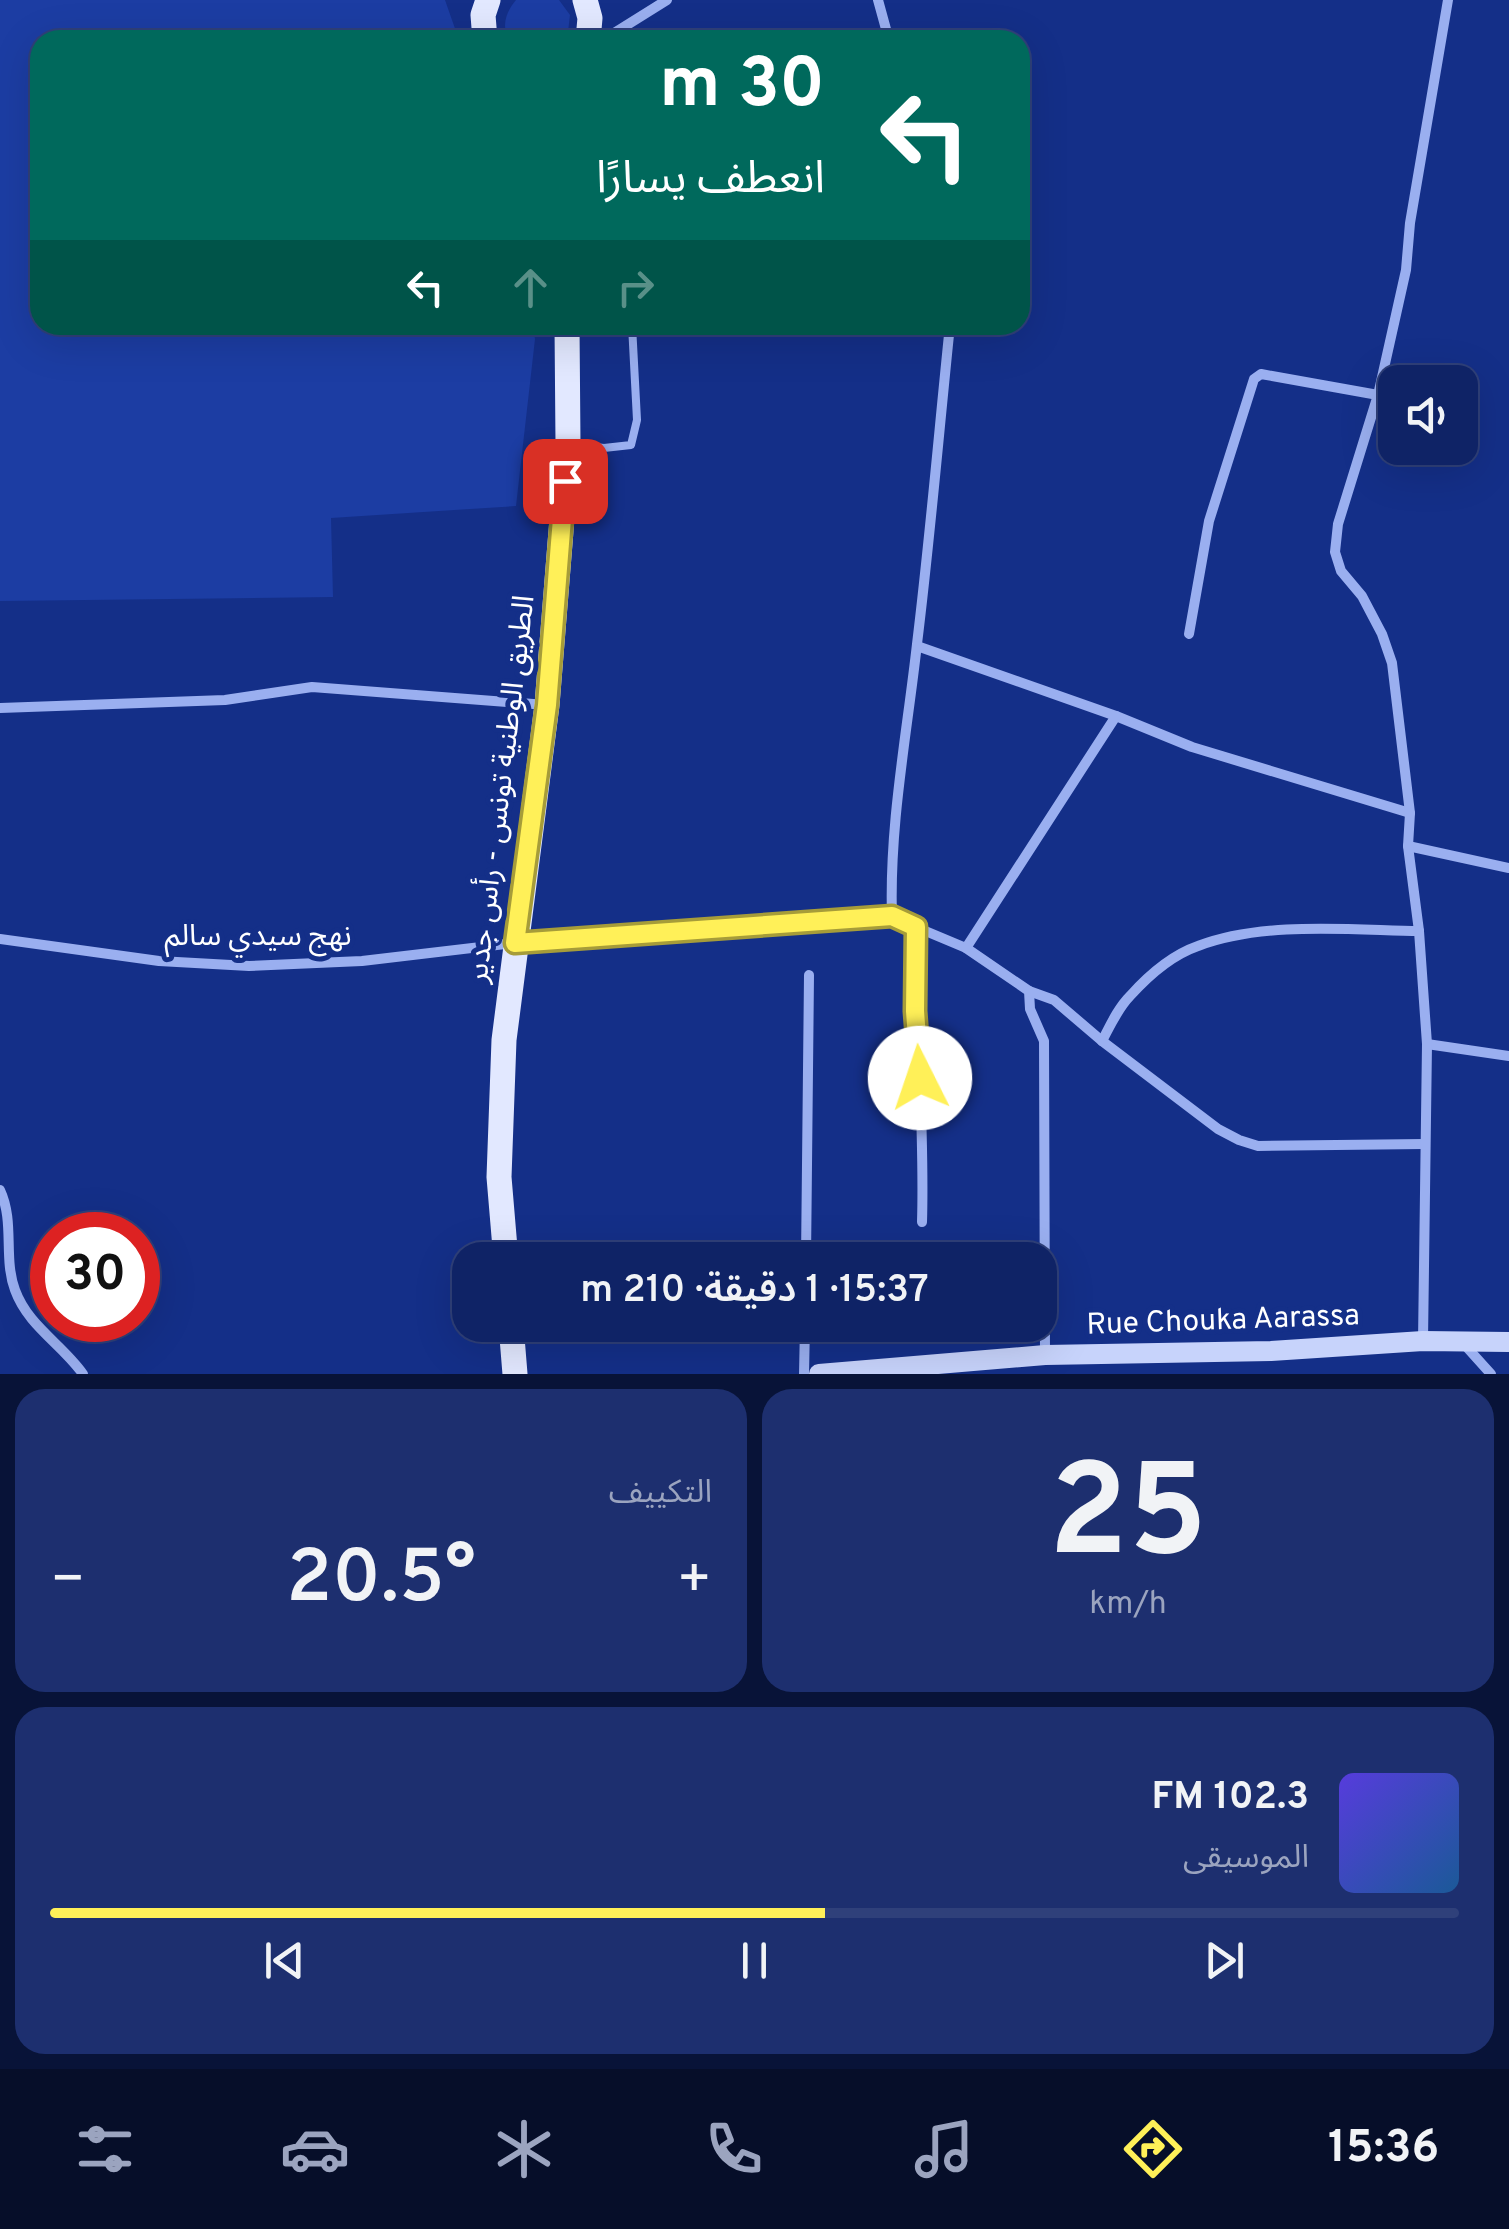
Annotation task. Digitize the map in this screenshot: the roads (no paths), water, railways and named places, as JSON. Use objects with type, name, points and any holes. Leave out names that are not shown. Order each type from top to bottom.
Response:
[{"type":"main road","points":[[484,30],[482,15],[488,0]]},
{"type":"main road","points":[[585,0],[589,30]]},
{"type":"main road","name":"الطريق الوطنية تونس - رأس جدير","points":[[504,1242],[499,1177],[504,1040],[547,705],[568,444],[568,335]]},
{"type":"main road","name":"Rue Chouka Aarassa","points":[[819,1374],[1045,1355],[1271,1351],[1423,1341],[1509,1342]]},
{"type":"main road","points":[[512,1342],[515,1374]]},
{"type":"street","points":[[618,30],[667,0]]},
{"type":"street","points":[[878,0],[886,30]]},
{"type":"street","points":[[1385,365],[1406,270],[1410,223],[1448,0]]},
{"type":"street","points":[[949,335],[901,764],[891,878],[892,916],[966,948],[1029,991],[1054,1000],[1102,1041],[1238,1140],[1258,1146],[1424,1144]]},
{"type":"street","points":[[1189,634],[1209,521],[1254,379],[1261,374],[1286,376],[1378,395],[1338,524],[1336,552],[1341,570],[1362,596],[1382,634],[1392,663],[1410,813],[1408,846],[1427,1044],[1423,1341]]},
{"type":"street","points":[[917,646],[1192,747],[1410,813]]},
{"type":"street","points":[[0,708],[225,700],[312,687],[547,705]]},
{"type":"street","points":[[966,948],[1116,716]]},
{"type":"street","points":[[1408,846],[1509,868]]},
{"type":"street","name":"نهج سيدي سالم","points":[[0,939],[158,961],[249,966],[362,962],[515,943],[892,916]]},
{"type":"street","points":[[916,927],[915,1011],[924,1146],[922,1222]]},
{"type":"street","points":[[1102,1041],[1127,999],[1167,963],[1196,946],[1232,936],[1312,929],[1419,931]]},
{"type":"street","points":[[806,1242],[809,975]]},
{"type":"street","points":[[1029,991],[1030,1009],[1044,1040],[1045,1355]]},
{"type":"street","points":[[1427,1044],[1509,1056]]},
{"type":"street","points":[[0,1190],[7,1206],[14,1288],[30,1321],[68,1352],[84,1374]]},
{"type":"street","points":[[804,1374],[805,1342]]},
{"type":"street","points":[[1463,1342],[1491,1374]]},
{"type":"lane","points":[[568,444],[604,448],[631,445],[637,420],[633,335]]}]
